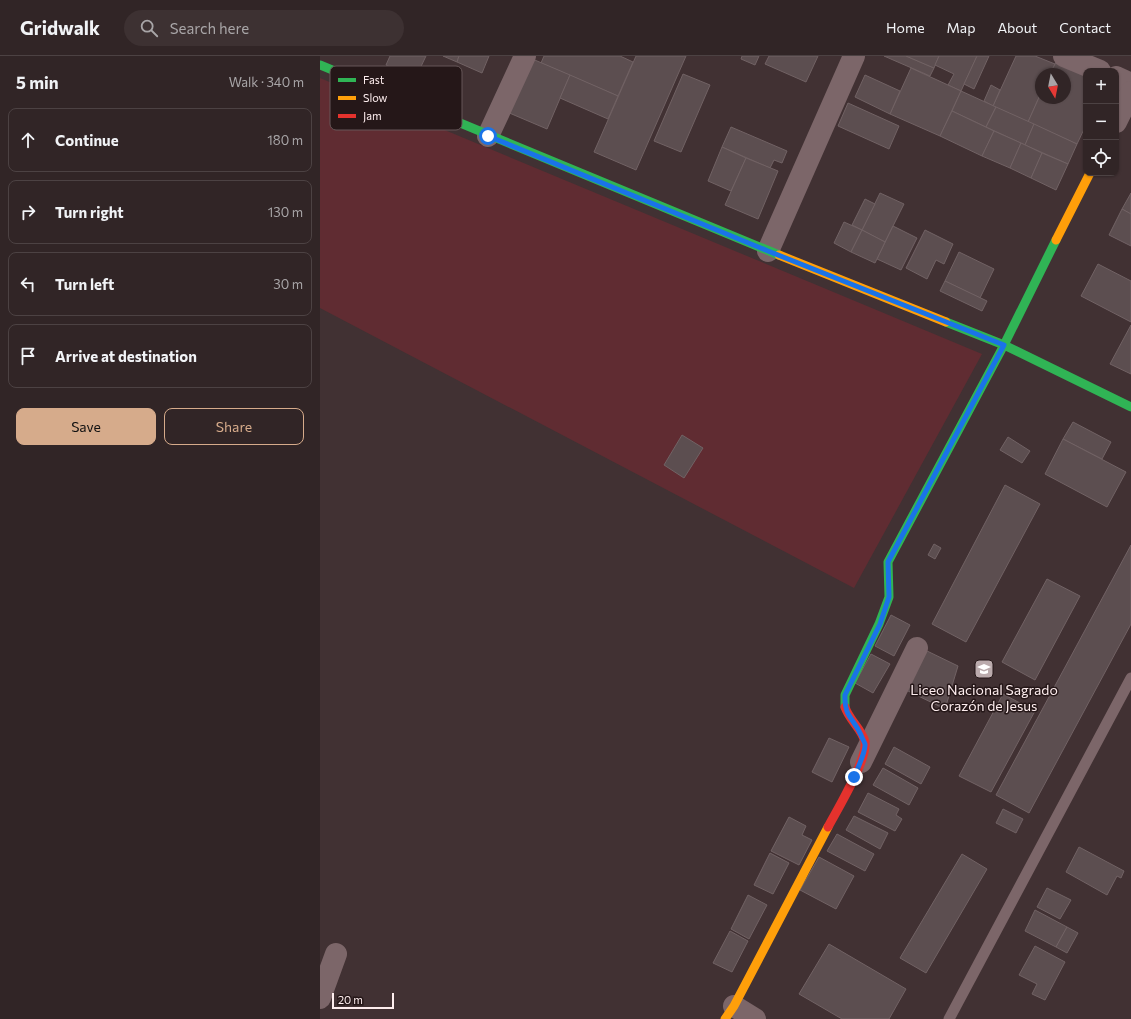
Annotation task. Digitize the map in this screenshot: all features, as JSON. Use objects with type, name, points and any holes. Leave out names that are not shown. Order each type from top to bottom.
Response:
[{"type":"street","points":[[488,136],[526,56]]},
{"type":"street","points":[[768,251],[854,56]]},
{"type":"street","points":[[1064,56],[1093,68]]},
{"type":"street","points":[[320,65],[330,69]]},
{"type":"street","points":[[1119,78],[1131,84]]},
{"type":"street","points":[[1119,116],[1131,92]]},
{"type":"street","points":[[462,125],[768,251],[1004,345],[1131,407]]},
{"type":"street","points":[[861,762],[865,744],[857,728],[847,714],[844,705],[845,695],[880,624],[889,597],[888,562],[1004,345],[1088,176]]},
{"type":"street","points":[[755,1019],[729,1012],[854,777],[918,648]]},
{"type":"street","points":[[320,998],[336,954]]},
{"type":"lane","points":[[949,1019],[1131,678]]},
{"type":"shaded area","points":[[320,78],[330,82],[330,130],[445,130],[982,354],[854,588],[320,308]]},
{"type":"building","points":[[390,56],[426,56],[421,66],[386,65]]},
{"type":"building","points":[[443,56],[459,56],[457,62]]},
{"type":"building","points":[[459,56],[489,56],[482,73],[457,62]]},
{"type":"building","points":[[544,56],[620,56],[633,62],[618,96],[541,63]]},
{"type":"building","points":[[636,56],[686,56],[636,170],[594,152]]},
{"type":"building","points":[[742,56],[759,56],[755,65],[741,59]]},
{"type":"building","points":[[769,56],[818,56],[806,82],[765,64]]},
{"type":"building","points":[[884,56],[906,56],[934,68],[930,76]]},
{"type":"building","points":[[906,56],[939,56],[934,68]]},
{"type":"building","points":[[939,56],[977,56],[961,91],[948,85],[954,74],[935,65]]},
{"type":"building","points":[[977,56],[989,56],[974,89],[964,84]]},
{"type":"building","points":[[1016,56],[1035,56],[1055,64],[1053,68],[1035,68],[1036,104],[1028,122],[993,106]]},
{"type":"building","points":[[530,58],[570,75],[547,129],[507,112]]},
{"type":"building","points":[[1056,62],[1069,68],[1053,68]]},
{"type":"building","points":[[911,68],[961,91],[940,136],[890,114]]},
{"type":"building","points":[[1071,69],[1083,75],[1083,131],[1077,144],[1028,122],[1036,104],[1071,104]]},
{"type":"building","points":[[683,74],[710,85],[681,152],[654,141]]},
{"type":"building","points":[[570,75],[618,96],[608,119],[560,98]]},
{"type":"building","points":[[865,75],[900,91],[890,114],[855,97]]},
{"type":"building","points":[[991,85],[1000,90],[993,106],[984,101]]},
{"type":"building","points":[[961,91],[996,107],[986,127],[952,111]]},
{"type":"building","points":[[848,103],[899,126],[889,149],[838,126]]},
{"type":"building","points":[[996,107],[1034,124],[1025,145],[986,127]]},
{"type":"building","points":[[952,111],[994,131],[982,156],[940,136]]},
{"type":"building","points":[[1034,124],[1077,144],[1068,164],[1025,145]]},
{"type":"building","points":[[731,127],[787,151],[782,163],[774,160],[770,168],[722,147]]},
{"type":"building","points":[[994,131],[1021,143],[1010,168],[982,156]]},
{"type":"building","points":[[1021,143],[1042,153],[1031,178],[1010,168]]},
{"type":"building","points":[[722,147],[746,158],[731,191],[708,181]]},
{"type":"building","points":[[1042,153],[1068,164],[1056,190],[1031,178]]},
{"type":"building","points":[[746,158],[778,171],[758,219],[725,205]]},
{"type":"building","points":[[880,193],[904,204],[885,242],[862,230]]},
{"type":"building","points":[[1131,193],[1131,214],[1122,209]]},
{"type":"building","points":[[865,199],[875,204],[862,230],[852,225]]},
{"type":"building","points":[[1122,209],[1131,214],[1131,246],[1109,235]]},
{"type":"building","points":[[844,222],[862,230],[851,252],[834,243]]},
{"type":"building","points":[[893,226],[917,238],[901,270],[877,259]]},
{"type":"building","points":[[862,230],[885,242],[875,263],[851,252]]},
{"type":"building","points":[[925,230],[953,244],[944,264],[936,260],[927,279],[906,268]]},
{"type":"building","points":[[959,252],[994,269],[980,298],[945,281]]},
{"type":"building","points":[[1098,264],[1131,281],[1131,322],[1081,296]]},
{"type":"building","points":[[945,281],[987,301],[982,311],[940,291]]},
{"type":"building","points":[[1131,325],[1131,374],[1110,364]]},
{"type":"building","points":[[1073,422],[1111,442],[1102,459],[1063,439]]},
{"type":"building","points":[[682,435],[703,448],[684,478],[664,465]]},
{"type":"building","points":[[1008,437],[1030,451],[1022,463],[1000,450]]},
{"type":"building","points":[[1063,439],[1126,472],[1107,507],[1045,474]]},
{"type":"building","points":[[1005,485],[1040,504],[966,642],[932,624]]},
{"type":"building","points":[[934,544],[941,548],[935,559],[928,555]]},
{"type":"building","points":[[1131,545],[1131,624],[1029,813],[996,795]]},
{"type":"building","points":[[1047,579],[1080,596],[1035,680],[1002,662]]},
{"type":"building","points":[[891,615],[910,625],[894,656],[875,646]]},
{"type":"building","points":[[925,650],[958,666],[945,709],[906,690]]},
{"type":"building","points":[[871,654],[890,664],[873,693],[855,683]]},
{"type":"building","points":[[1003,694],[1035,711],[991,792],[959,776]]},
{"type":"building","points":[[829,738],[849,747],[832,782],[812,772]]},
{"type":"building","points":[[894,747],[930,767],[921,784],[885,764]]},
{"type":"building","points":[[883,768],[918,788],[909,805],[873,785]]},
{"type":"building","points":[[868,793],[899,809],[896,815],[902,819],[895,831],[858,812]]},
{"type":"building","points":[[1003,809],[1023,819],[1016,833],[996,823]]},
{"type":"building","points":[[854,816],[888,833],[880,849],[846,830]]},
{"type":"building","points":[[789,817],[806,826],[802,835],[812,840],[799,865],[771,851]]},
{"type":"building","points":[[837,834],[874,854],[865,871],[827,851]]},
{"type":"building","points":[[1079,847],[1124,871],[1121,878],[1117,876],[1107,895],[1066,872]]},
{"type":"building","points":[[770,853],[789,863],[773,894],[754,885]]},
{"type":"building","points":[[962,854],[987,869],[926,973],[900,958]]},
{"type":"building","points":[[819,857],[854,876],[836,909],[800,890]]},
{"type":"building","points":[[1047,888],[1071,900],[1060,919],[1037,907]]},
{"type":"building","points":[[748,895],[767,905],[749,939],[731,929]]},
{"type":"building","points":[[1035,910],[1067,927],[1056,947],[1025,931]]},
{"type":"building","points":[[1067,927],[1078,933],[1067,953],[1056,947]]},
{"type":"building","points":[[730,931],[748,941],[732,972],[713,963]]},
{"type":"building","points":[[829,944],[906,989],[889,1019],[842,1019],[799,994]]},
{"type":"building","points":[[1035,946],[1065,962],[1045,1000],[1032,994],[1037,984],[1019,975]]},
{"type":"traffic: fast","points":[[320,65],[330,69]]},
{"type":"traffic: fast","points":[[462,124],[779,255]]},
{"type":"traffic: fast","points":[[845,707],[845,695],[879,624],[889,597],[888,562],[1004,345],[1056,240]]},
{"type":"traffic: fast","points":[[946,322],[1004,345],[1131,407]]},
{"type":"traffic: slow","points":[[1056,240],[1088,176]]},
{"type":"traffic: slow","points":[[779,255],[946,322]]},
{"type":"traffic: slow","points":[[725,1019],[734,1006],[828,827]]},
{"type":"traffic: jam","points":[[828,827],[857,772],[865,750],[865,742],[863,737],[849,716],[845,707]]},
{"type":"place","name":"Liceo Nacional Sagrado Corazón de Jesus","points":[[984,669]]},
{"type":"route","points":[[488,136],[768,251],[1004,345],[888,562],[889,597],[880,624],[845,695],[844,705],[847,714],[857,728],[865,744],[861,762],[854,777]]}]
